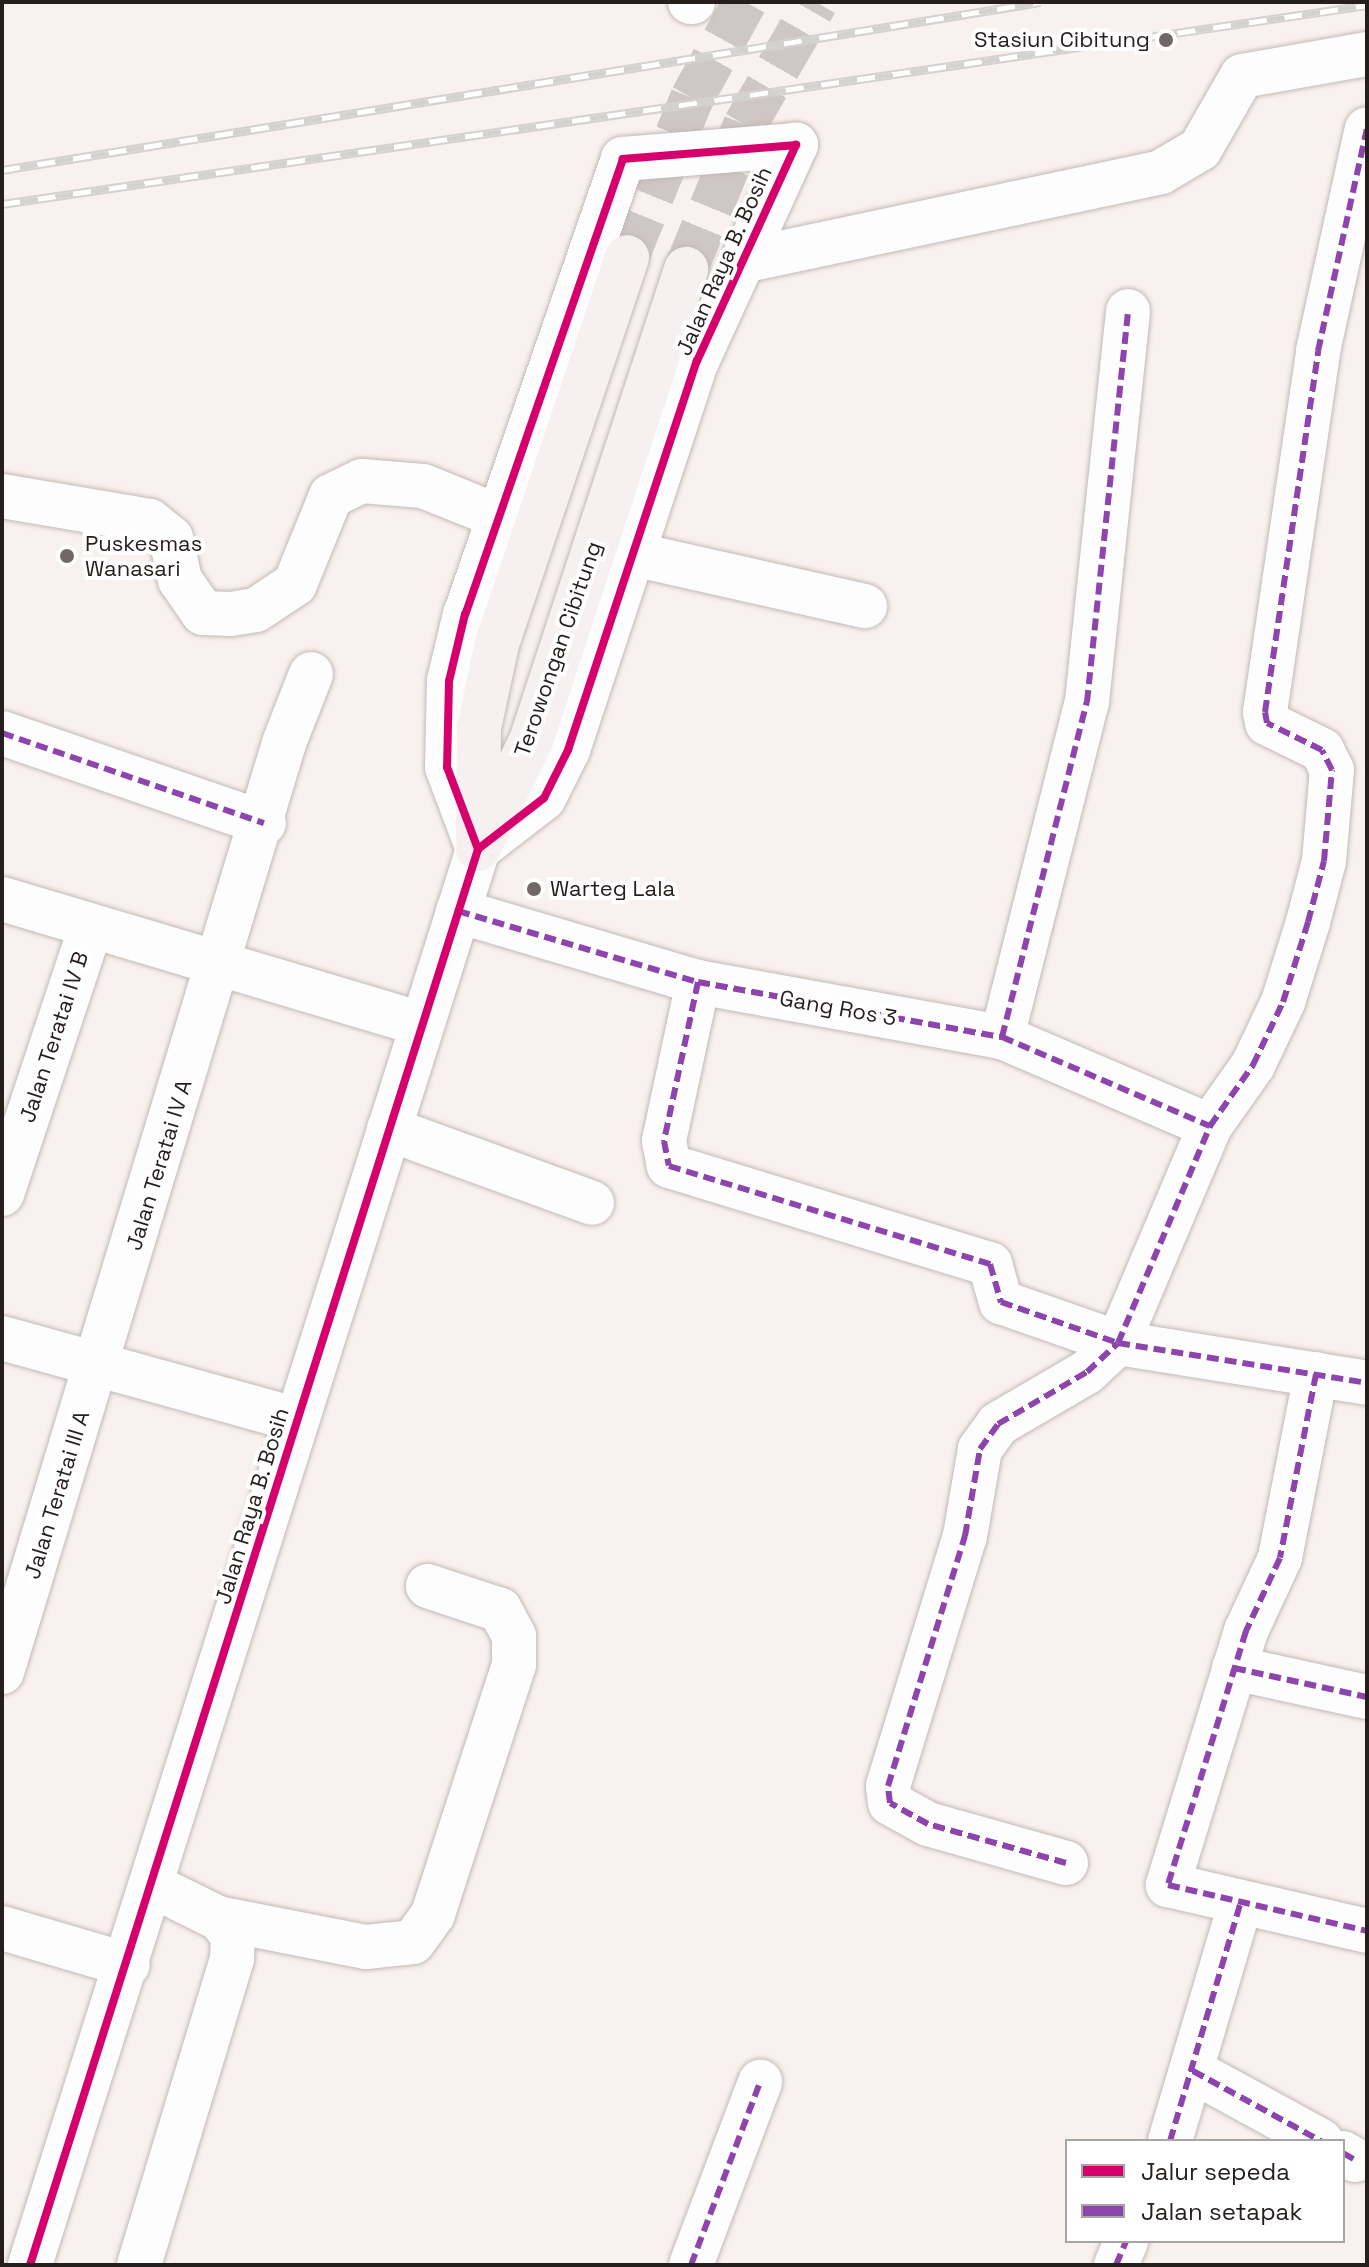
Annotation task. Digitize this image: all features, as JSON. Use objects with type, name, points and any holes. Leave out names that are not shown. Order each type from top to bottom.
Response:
[{"type":"main road","name":"Terowongan Cibitung","points":[[478,849],[479,728],[497,644],[627,257]]},
{"type":"main road","name":"Terowongan Cibitung","points":[[478,849],[531,741],[686,269]]},
{"type":"street","points":[[743,261],[1161,172],[1200,149],[1242,76],[1367,54]]},
{"type":"street","points":[[1066,1863],[928,1824],[890,1803],[888,1786],[965,1536],[980,1449],[998,1424],[1087,1372],[1118,1343],[1210,1126],[1253,1065],[1283,1002],[1324,861],[1350,771],[1322,750],[1267,723],[1265,712],[1318,351],[1367,129]]},
{"type":"street","name":"Jalan Raya B. Bosih","points":[[30,2265],[155,1887],[297,1420],[478,849],[544,798],[568,750],[629,553],[697,361],[796,145],[623,159],[465,614],[444,722],[447,767],[478,849]]},
{"type":"street","points":[[1002,1037],[1087,702],[1128,311]]},
{"type":"street","points":[[2,496],[150,521],[171,538],[180,580],[203,613],[231,614],[256,610],[295,584],[331,496],[362,481],[423,486],[500,517]]},
{"type":"street","points":[[629,553],[865,606]]},
{"type":"street","name":"Jalan Teratai IV A","points":[[97,1364],[311,674]]},
{"type":"street","points":[[2,733],[264,823]]},
{"type":"street","points":[[2,899],[422,1024]]},
{"type":"street","name":"Gang Ros 3","points":[[458,911],[698,982],[1002,1037],[1210,1126]]},
{"type":"street","name":"Jalan Teratai IV B","points":[[2,1194],[91,926]]},
{"type":"street","points":[[698,982],[664,1141],[669,1166],[990,1264],[1001,1302],[1118,1343],[1367,1383]]},
{"type":"street","points":[[389,1129],[592,1203]]},
{"type":"street","points":[[2,1338],[297,1420]]},
{"type":"street","name":"Jalan Teratai III A","points":[[2,1672],[97,1364]]},
{"type":"street","points":[[1316,1374],[1280,1558],[1234,1668],[1168,1885],[1367,1931]]},
{"type":"street","points":[[155,1887],[218,1918],[366,1947],[413,1942],[433,1914],[514,1665],[514,1636],[500,1610],[428,1586]]},
{"type":"street","points":[[1234,1668],[1367,1697]]},
{"type":"street","points":[[1171,2139],[1241,1902]]},
{"type":"street","points":[[139,2265],[232,1959],[233,1935],[218,1918]]},
{"type":"street","points":[[2,1928],[128,1965]]},
{"type":"street","points":[[1193,2071],[1317,2139]]},
{"type":"street","points":[[691,2265],[760,2082]]},
{"type":"tunnel","points":[[627,257],[692,98],[745,2]]},
{"type":"tunnel","points":[[686,269],[745,125],[816,2]]},
{"type":"railway","points":[[2,170],[1040,2]]},
{"type":"railway","points":[[2,204],[1367,5]]},
{"type":"marked path","points":[[1066,1863],[928,1824],[890,1803],[888,1786],[965,1536],[980,1449],[998,1424],[1087,1372],[1118,1343],[1210,1126],[1253,1065],[1283,1002],[1308,922],[1324,861],[1332,770],[1322,750],[1267,723],[1265,712],[1318,351],[1367,129]]},
{"type":"marked path","points":[[1002,1037],[1087,702],[1128,311]]},
{"type":"marked path","points":[[2,733],[264,823]]},
{"type":"marked path","points":[[458,911],[698,982],[1002,1037],[1210,1126]]},
{"type":"marked path","points":[[698,982],[664,1141],[669,1166],[990,1264],[1001,1302],[1118,1343],[1367,1383]]},
{"type":"marked path","points":[[1316,1374],[1280,1558],[1246,1631],[1168,1885],[1367,1931]]},
{"type":"marked path","points":[[1234,1668],[1367,1697]]},
{"type":"marked path","points":[[1171,2139],[1241,1902]]},
{"type":"marked path","points":[[1193,2071],[1317,2139]]},
{"type":"marked path","points":[[691,2265],[760,2082]]},
{"type":"marked path","points":[[1345,2154],[1355,2160]]},
{"type":"marked path","points":[[1116,2265],[1125,2243]]},
{"type":"cycle path","points":[[30,2265],[478,849],[544,798],[568,750],[697,361],[796,145],[623,159],[465,614],[449,681],[447,767],[478,849]]},
{"type":"place","name":"Stasiun Cibitung","points":[[1166,40]]},
{"type":"place","name":"Puskesmas Wanasari","points":[[67,556]]},
{"type":"place","name":"Warteg Lala","points":[[534,889]]}]
